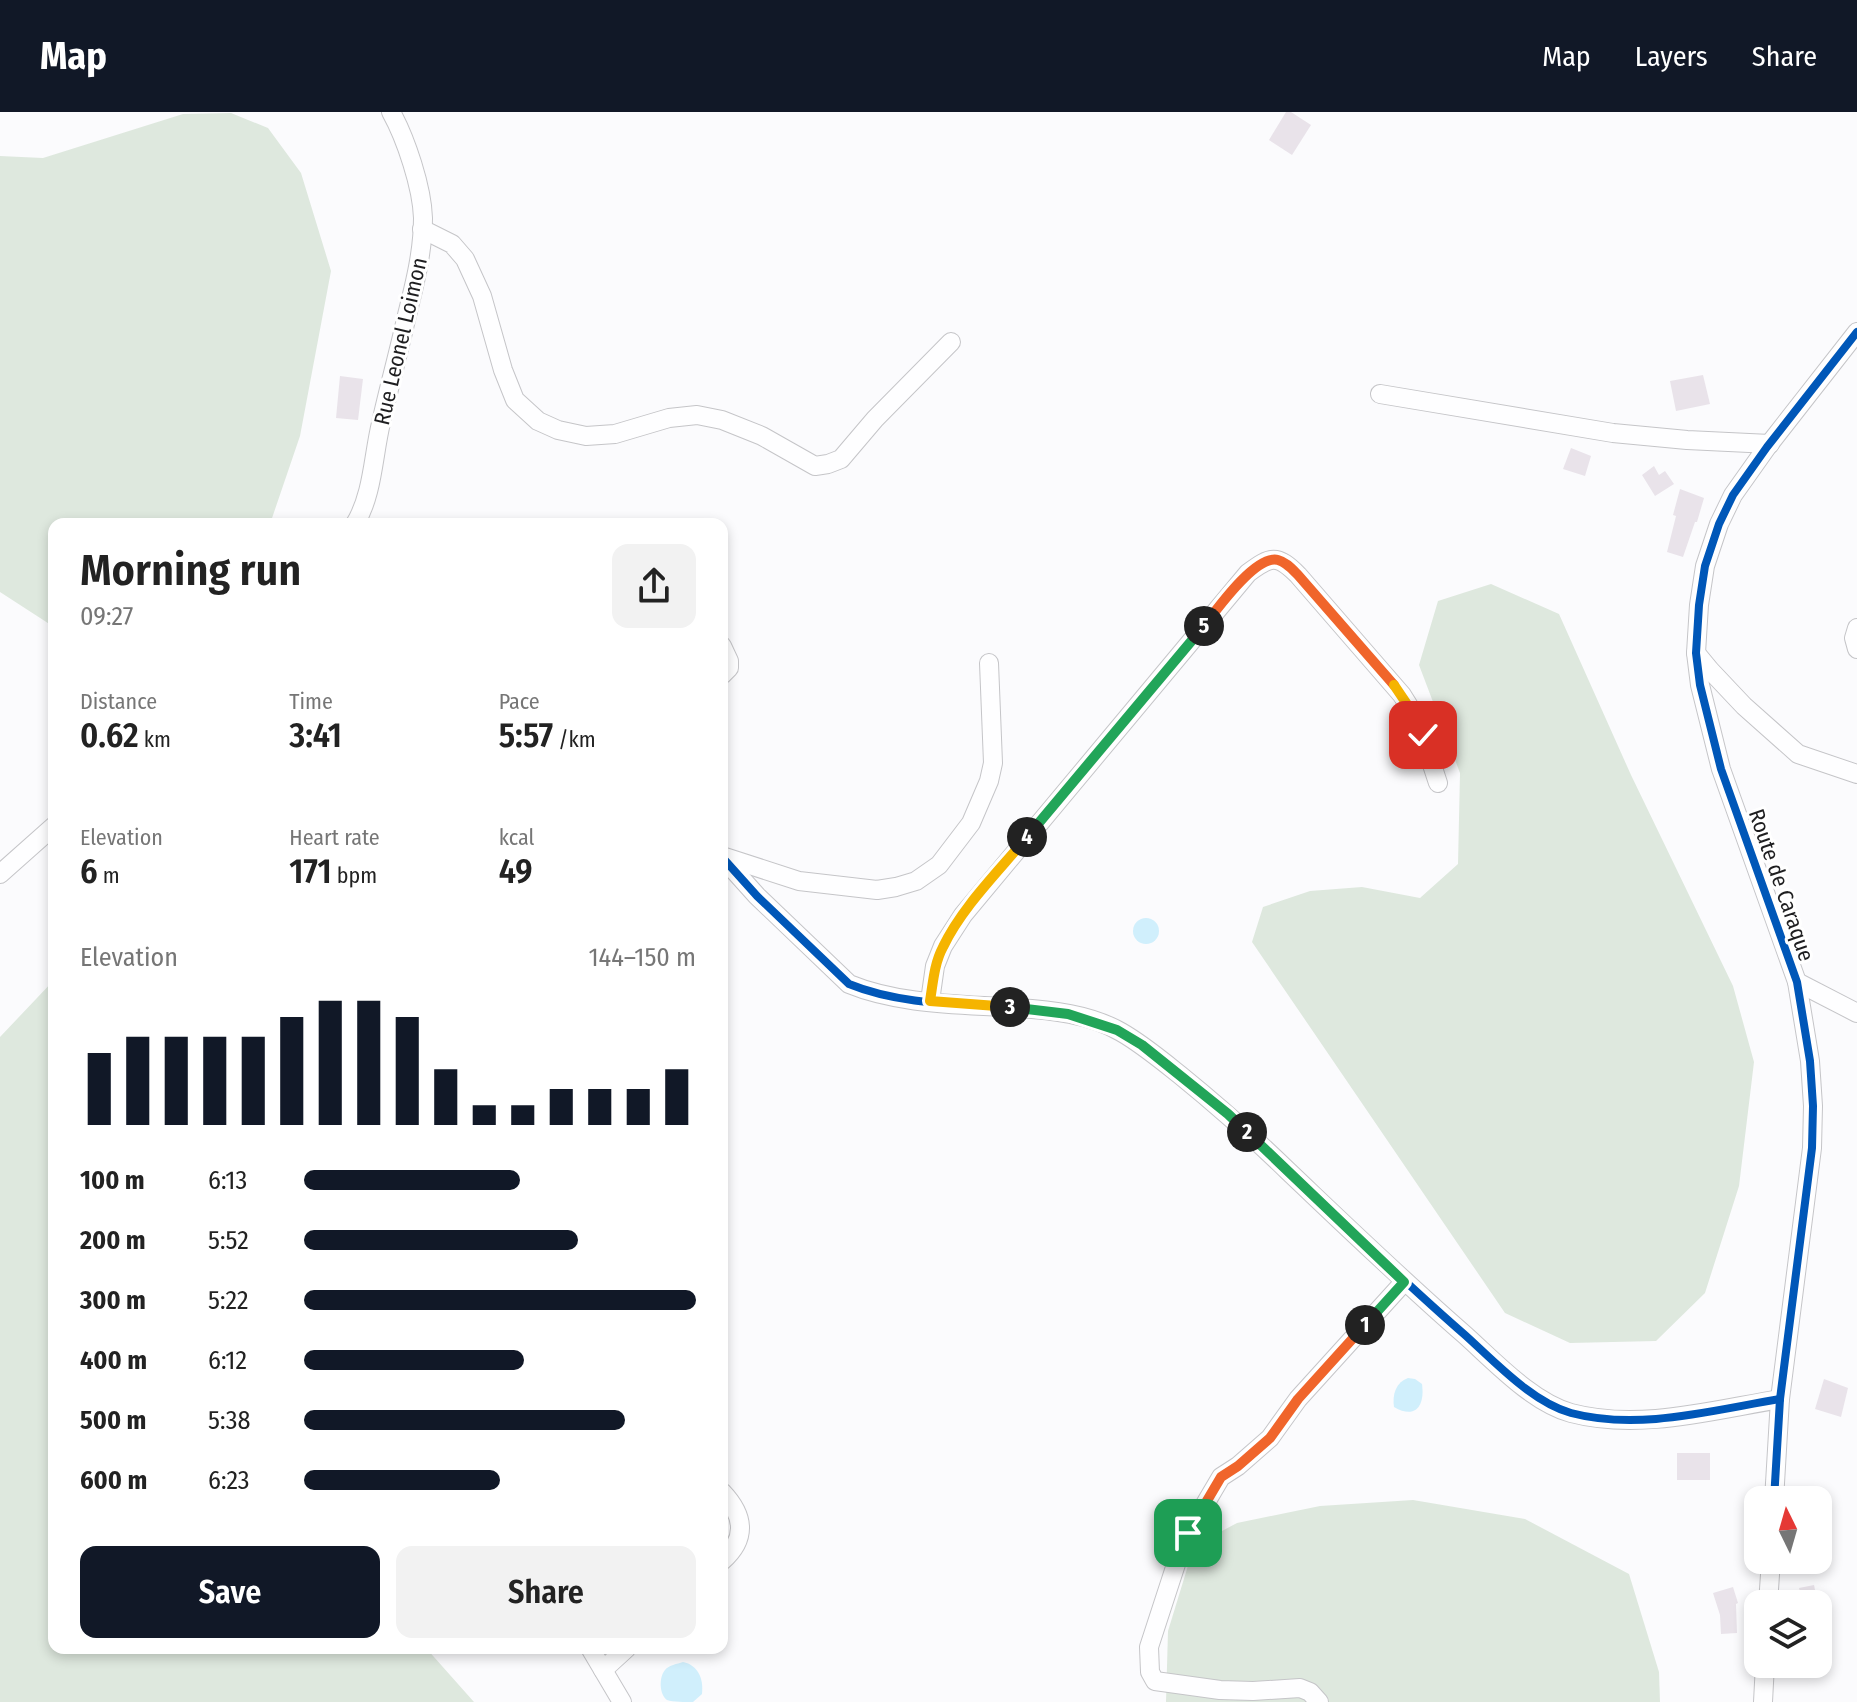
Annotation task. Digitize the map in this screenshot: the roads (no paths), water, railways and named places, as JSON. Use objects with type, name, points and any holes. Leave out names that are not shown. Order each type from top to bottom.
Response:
[{"type":"street","name":"Rue Leonel Loimon","points":[[359,518],[372,475],[380,427],[417,272],[422,229],[420,191],[403,136],[391,112]]},
{"type":"street","points":[[422,229],[452,244],[465,259],[482,296],[515,400],[538,421],[558,430],[586,436],[615,434],[669,418],[697,415],[722,420],[762,436],[815,466],[828,464],[841,459],[875,419],[951,342]]},
{"type":"street","name":"Route de Caraque","points":[[1775,1486],[1780,1399],[1812,1148],[1810,1061],[1797,982],[1721,769],[1700,685],[1696,653],[1699,605],[1705,566],[1733,495],[1857,332]]},
{"type":"street","points":[[1380,394],[1613,433],[1770,444]]},
{"type":"street","points":[[930,1001],[935,966],[943,946],[963,915],[1248,573],[1266,560],[1276,559],[1287,564],[1402,695],[1417,719],[1438,783]]},
{"type":"street","points":[[1857,628],[1854,638],[1857,649]]},
{"type":"street","points":[[1696,653],[1744,706],[1798,754],[1857,774]]},
{"type":"street","points":[[728,858],[799,881],[877,890],[916,881],[939,865],[971,823],[989,781],[993,763],[989,663]]},
{"type":"street","points":[[0,874],[48,831]]},
{"type":"street","points":[[728,863],[757,896],[849,984],[868,992],[930,1001],[1068,1014],[1117,1030],[1142,1045],[1228,1114],[1404,1282],[1519,1383],[1550,1405],[1572,1413],[1633,1420],[1780,1399]]},
{"type":"street","points":[[1797,982],[1857,1013]]},
{"type":"street","points":[[1319,1702],[1310,1692],[1300,1688],[1220,1690],[1155,1681],[1150,1672],[1149,1647],[1188,1533],[1221,1477],[1270,1438],[1298,1399],[1404,1282]]},
{"type":"street","points":[[728,1500],[740,1524],[739,1538],[728,1556]]},
{"type":"street","points":[[594,1654],[622,1702]]},
{"type":"street","points":[[603,1670],[620,1654]]},
{"type":"street","points":[[1763,1702],[1764,1678]]},
{"type":"water","points":[[1146,918],[1155,922],[1159,931],[1155,940],[1146,944],[1137,940],[1133,931],[1137,922]]},
{"type":"water","points":[[1408,1378],[1422,1384],[1423,1392],[1417,1408],[1408,1412],[1394,1407],[1394,1394]]},
{"type":"water","points":[[683,1662],[693,1666],[699,1674],[702,1694],[693,1702],[667,1700],[661,1690],[663,1673]]}]
